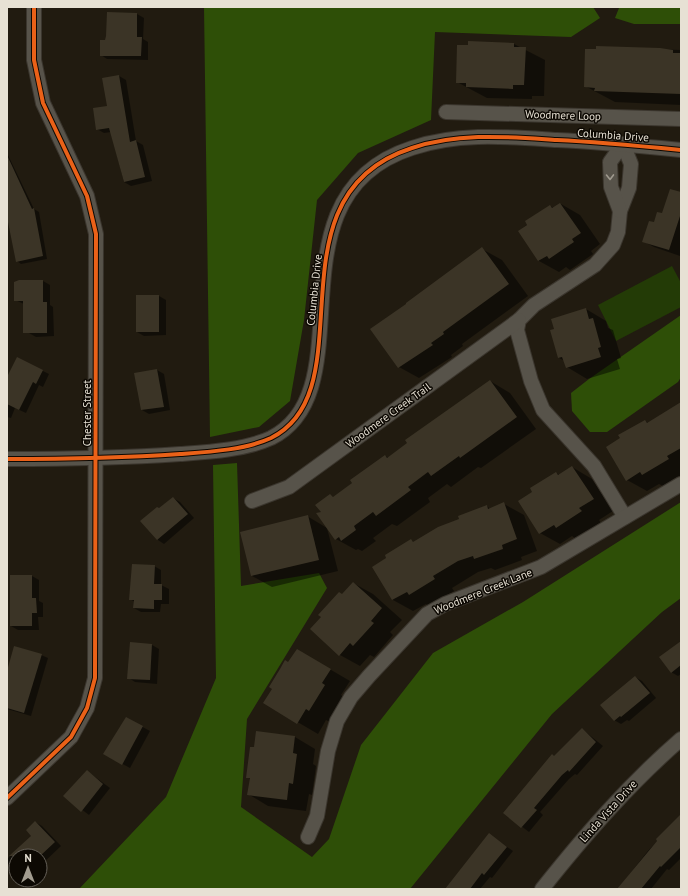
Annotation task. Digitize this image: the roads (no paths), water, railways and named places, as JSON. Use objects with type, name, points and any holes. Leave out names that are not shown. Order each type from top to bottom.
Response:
[{"type":"street","name":"Chester Street","points":[[7,798],[70,737],[87,708],[95,678],[96,234],[86,196],[43,103],[34,60],[34,7]]},
{"type":"street","name":"Woodmere Loop","points":[[446,112],[681,119]]},
{"type":"street","name":"Columbia Drive","points":[[7,459],[96,459],[204,452],[238,447],[271,438],[295,418],[308,396],[317,363],[325,259],[331,232],[346,197],[358,181],[374,166],[412,148],[439,141],[473,137],[623,144],[681,150]]},
{"type":"street","points":[[620,211],[611,187],[610,162],[623,144]]},
{"type":"street","points":[[620,211],[628,188],[631,164],[623,144]]},
{"type":"street","name":"Woodmere Creek Trail","points":[[252,502],[289,487],[519,320],[534,305],[595,265],[605,256],[613,245],[618,232],[620,211]]},
{"type":"street","points":[[519,320],[517,330],[518,338],[536,397],[543,410],[594,466],[625,518]]},
{"type":"street","name":"Woodmere Creek Lane","points":[[308,837],[317,816],[328,751],[337,721],[352,697],[405,635],[427,614],[445,604],[541,567],[681,484]]},
{"type":"street","name":"Linda Vista Drive","points":[[542,889],[572,851],[624,792],[681,739]]}]
